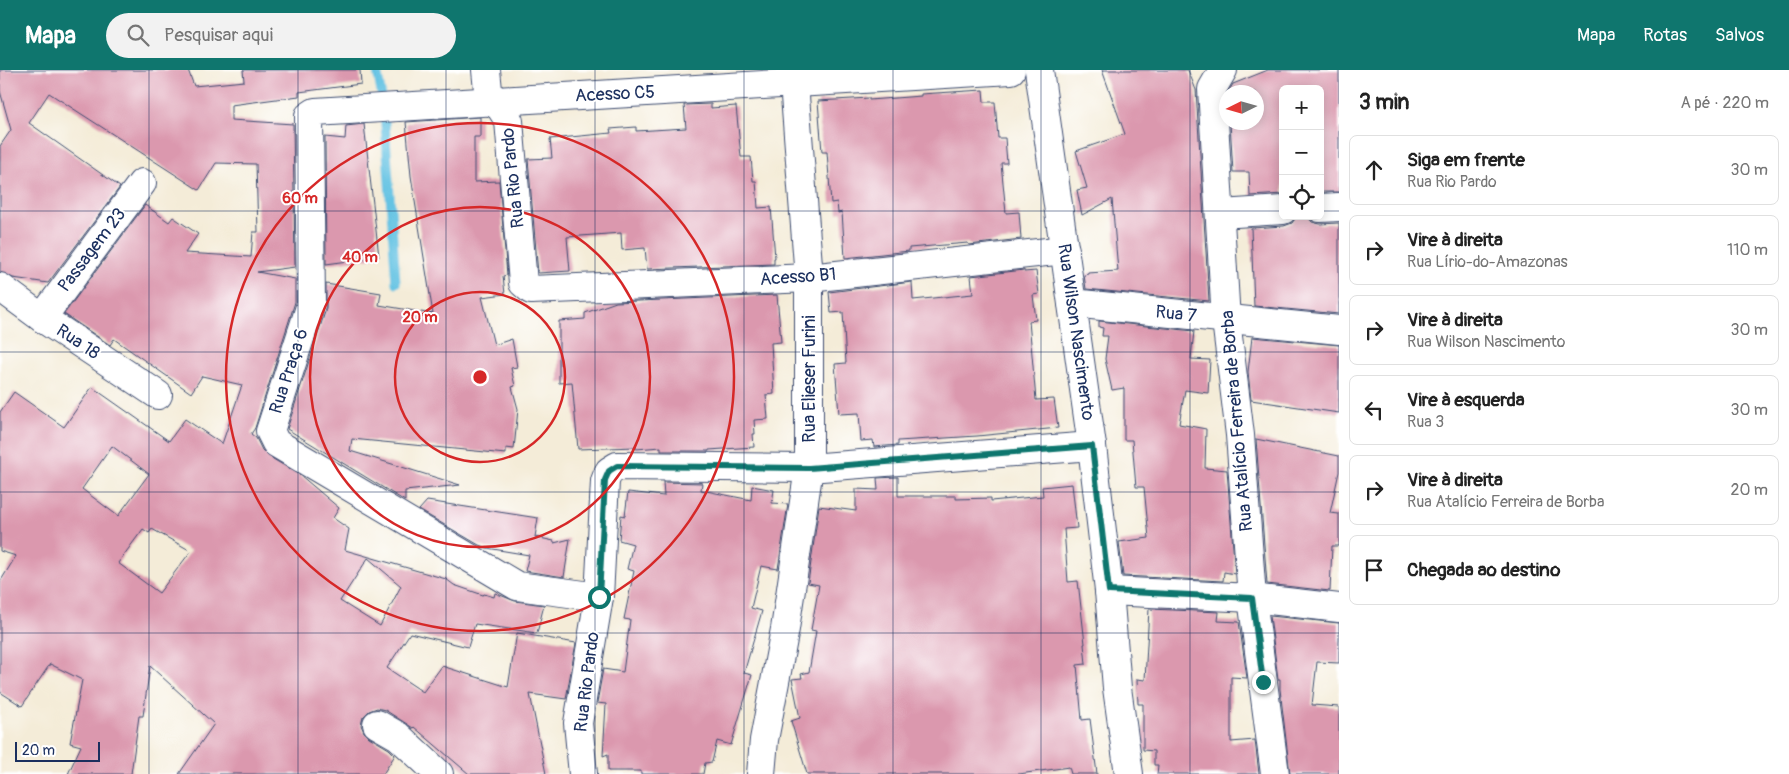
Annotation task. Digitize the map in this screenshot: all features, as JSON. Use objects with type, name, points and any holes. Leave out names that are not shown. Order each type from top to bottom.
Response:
[{"type":"street","points":[[486,70],[489,100]]},
{"type":"street","name":"Acesso C5","points":[[489,100],[793,77],[1011,70]]},
{"type":"street","name":"Rua Wilson Nascimento","points":[[1039,70],[1092,446],[1109,591],[1117,688],[1129,774]]},
{"type":"street","name":"Rua Atalício Ferreira de Borba","points":[[1223,70],[1212,90],[1226,320],[1240,435],[1252,598],[1275,774]]},
{"type":"street","name":"Rua Elieser Furini","points":[[761,774],[764,740],[785,628],[809,468],[809,278],[793,77]]},
{"type":"street","name":"Rua Rio Pardo","points":[[489,100],[500,107],[509,121],[523,283],[531,290]]},
{"type":"street","name":"Rua Praça 6","points":[[489,100],[315,112],[309,116],[311,304],[270,431],[276,443],[517,586],[599,597]]},
{"type":"street","name":"Passagem 23","points":[[42,318],[142,183]]},
{"type":"street","points":[[1324,208],[1339,207]]},
{"type":"street","points":[[1221,214],[1279,210]]},
{"type":"street","name":"Acesso B1","points":[[531,290],[809,278],[1065,250]]},
{"type":"street","name":"Rua 18","points":[[0,287],[42,318],[158,395]]},
{"type":"street","name":"Rua 7","points":[[1072,303],[1339,330]]},
{"type":"street","points":[[809,468],[1092,446]]},
{"type":"street","name":"Rua Rio Pardo","points":[[583,774],[578,723],[599,597],[605,480],[609,471],[617,466],[809,468]]},
{"type":"street","points":[[1109,591],[1252,598],[1339,608]]},
{"type":"street","points":[[376,724],[398,736],[439,774]]},
{"type":"building","points":[[0,70],[188,70],[194,86],[244,81],[243,70],[360,70],[361,84],[299,92],[299,96],[231,105],[231,120],[293,124],[295,267],[257,272],[295,279],[295,302],[255,428],[251,434],[256,438],[262,450],[268,456],[300,475],[339,508],[333,518],[349,529],[345,550],[446,579],[454,585],[483,595],[494,597],[495,593],[515,601],[544,605],[537,633],[475,624],[468,647],[410,633],[387,668],[423,692],[442,666],[508,687],[517,633],[576,643],[566,699],[530,694],[546,774],[469,774],[414,727],[385,710],[377,708],[369,711],[363,717],[361,725],[369,737],[389,749],[395,755],[383,774],[179,774],[214,724],[150,666],[143,716],[139,716],[131,774],[68,774],[81,746],[70,743],[82,680],[50,664],[22,706],[0,692],[0,582],[16,556],[0,551],[0,412],[14,392],[64,427],[92,387],[169,441],[185,419],[222,444],[242,385],[202,376],[191,393],[114,339],[110,345],[64,314],[145,205],[169,222],[173,217],[198,234],[185,253],[251,257],[253,232],[258,232],[256,164],[216,163],[199,190],[49,93],[29,123],[120,187],[48,283],[13,278],[0,272],[0,146],[11,130],[0,91]],"holes":[[[112,446],[149,474],[118,516],[82,489]],[[143,529],[149,533],[152,529],[191,551],[159,593],[118,563]],[[368,558],[401,586],[380,626],[340,601]]]},
{"type":"building","points":[[1102,70],[1188,70],[1196,90],[1209,301],[1086,289],[1084,275],[1088,273],[1118,271],[1112,199],[1082,215],[1077,190],[1087,188],[1076,151],[1125,134]]},
{"type":"building","points":[[1268,70],[1339,70],[1339,192],[1324,192],[1324,85],[1279,85],[1279,194],[1250,196],[1249,172],[1233,172],[1230,130],[1264,130],[1264,85],[1233,84]]},
{"type":"building","points":[[983,90],[984,102],[995,102],[998,138],[1005,138],[1007,163],[1001,163],[1006,213],[1019,212],[1021,239],[969,245],[968,243],[909,248],[909,251],[845,258],[842,212],[838,213],[837,202],[831,203],[827,152],[822,152],[818,101],[869,98],[869,100]]},
{"type":"building","points":[[711,104],[711,108],[736,106],[741,157],[751,157],[753,181],[756,181],[758,208],[771,207],[774,264],[647,269],[645,248],[622,250],[621,233],[567,237],[570,271],[538,273],[528,159],[552,158],[550,139],[611,133],[610,129],[636,127],[636,131],[686,128],[684,105]]},
{"type":"building","points":[[480,117],[480,137],[474,137],[474,182],[499,181],[507,275],[503,276],[505,294],[482,297],[494,345],[512,339],[517,367],[511,368],[515,386],[512,387],[518,409],[514,449],[506,448],[506,454],[352,439],[350,451],[460,485],[405,491],[405,501],[287,429],[326,309],[326,284],[381,293],[379,305],[433,314],[411,176],[406,122]]},
{"type":"building","points":[[364,124],[379,257],[326,264],[325,137],[345,139],[346,126]]},
{"type":"building","points":[[1294,220],[1310,220],[1320,224],[1339,223],[1339,314],[1254,306],[1251,228],[1284,226]]},
{"type":"building","points":[[1024,270],[1024,272],[1036,271],[1039,294],[1033,295],[1036,320],[1029,321],[1036,400],[1054,399],[1058,428],[898,441],[898,445],[874,447],[873,440],[861,441],[859,413],[839,414],[835,364],[846,363],[843,312],[831,313],[829,292],[912,282],[913,300],[973,294],[971,276]]},
{"type":"building","points":[[777,295],[781,342],[771,343],[774,394],[766,395],[768,419],[754,420],[754,447],[709,451],[661,451],[661,447],[578,449],[572,382],[559,383],[559,321],[585,319],[585,313],[616,302]]},
{"type":"building","points":[[1099,321],[1194,331],[1191,359],[1210,360],[1208,393],[1185,390],[1179,424],[1206,429],[1205,468],[1227,470],[1235,574],[1224,572],[1223,581],[1123,576],[1119,542],[1149,538],[1144,487],[1136,487],[1132,440],[1124,440],[1124,388],[1112,390],[1105,359],[1108,336],[1102,336],[1103,328],[1099,327]]},
{"type":"building","points":[[1252,337],[1339,345],[1339,413],[1251,400],[1248,372]]},
{"type":"building","points":[[1256,439],[1339,456],[1339,472],[1330,513],[1339,514],[1339,546],[1332,546],[1330,591],[1267,584]]},
{"type":"building","points":[[898,477],[898,496],[956,496],[956,499],[991,498],[991,501],[1043,496],[1042,487],[1072,484],[1077,528],[1064,529],[1068,582],[1078,581],[1086,664],[1077,665],[1082,720],[1090,719],[1097,774],[1071,774],[1069,767],[1019,774],[807,774],[791,721],[800,718],[792,679],[802,678],[801,674],[809,672],[816,631],[811,630],[819,585],[808,583],[819,506],[856,511],[856,489],[878,490],[877,478]]},
{"type":"building","points":[[663,482],[702,483],[701,490],[751,500],[752,486],[774,490],[772,503],[788,504],[778,569],[761,566],[751,608],[762,611],[744,673],[752,675],[731,745],[717,741],[712,762],[705,763],[703,774],[641,774],[641,771],[608,771],[608,754],[603,756],[606,704],[597,703],[603,669],[623,672],[630,620],[624,619],[634,571],[627,569],[633,544],[619,540],[621,515],[625,516],[628,492],[664,496]]},
{"type":"building","points":[[427,501],[538,518],[535,537],[554,541],[554,543],[570,539],[564,577],[525,571],[529,555],[479,545],[419,510]]},
{"type":"building","points":[[1149,609],[1219,612],[1218,621],[1239,622],[1247,678],[1231,677],[1231,742],[1255,740],[1259,774],[1157,774],[1158,765],[1154,765],[1154,751],[1143,750],[1143,704],[1138,704],[1137,679],[1145,680]]},
{"type":"building","points":[[1270,616],[1339,623],[1339,663],[1317,662],[1312,705],[1339,707],[1339,774],[1290,774],[1280,679],[1278,679]]},
{"type":"waterway","points":[[377,70],[384,109],[396,283]]},
{"type":"route","points":[[599,597],[605,480],[609,471],[617,466],[809,468],[1092,446],[1109,591],[1252,598],[1263,682]]}]
